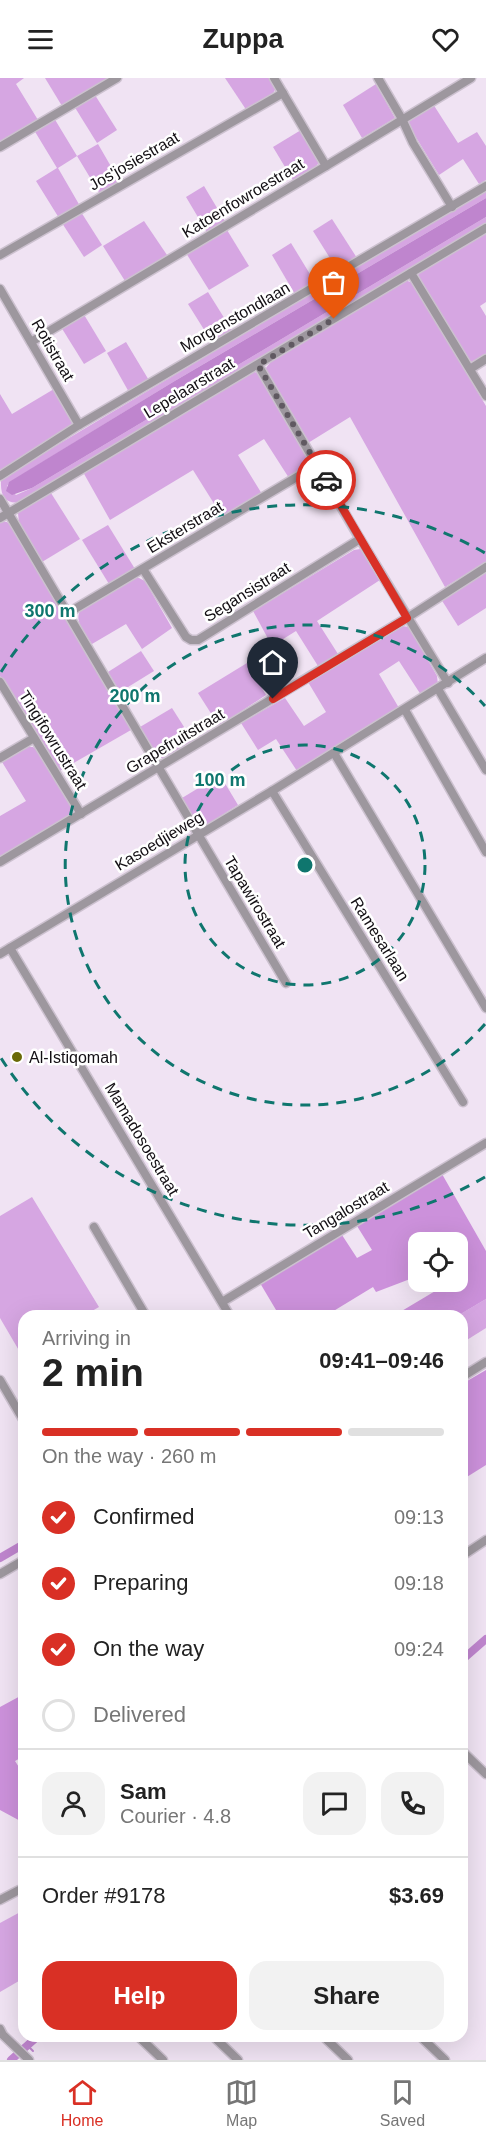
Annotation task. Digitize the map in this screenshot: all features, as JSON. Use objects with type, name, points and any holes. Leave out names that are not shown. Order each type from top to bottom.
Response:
[{"type":"street","points":[[0,147],[117,78]]},
{"type":"street","points":[[274,78],[326,166]]},
{"type":"street","points":[[378,78],[413,143],[452,207]]},
{"type":"street","name":"Katoenfowroestraat","points":[[31,342],[471,78]]},
{"type":"street","name":"Jos'josiestraat","points":[[0,255],[283,93]]},
{"type":"street","name":"Morgenstondlaan","points":[[0,476],[79,425],[486,186]]},
{"type":"street","name":"Lepelaarstraat","points":[[4,515],[486,228]]},
{"type":"street","points":[[411,273],[486,396]]},
{"type":"street","name":"Rotistraat","points":[[0,289],[79,425]]},
{"type":"street","points":[[470,369],[486,359]]},
{"type":"street","points":[[258,365],[407,618],[448,683]]},
{"type":"street","name":"Eksterstraat","points":[[68,613],[317,465]]},
{"type":"street","name":"Tapawirostraat","points":[[0,499],[4,515],[68,613],[286,983]]},
{"type":"street","name":"Segansistraat","points":[[143,570],[186,637],[198,640],[360,539]]},
{"type":"street","name":"Grapefruitstraat","points":[[0,862],[407,618],[486,567]]},
{"type":"street","name":"Kasoedjieweg","points":[[0,954],[405,710],[486,658]]},
{"type":"street","name":"Tingifowrustraat","points":[[0,682],[81,814]]},
{"type":"street","points":[[438,689],[486,770]]},
{"type":"street","points":[[405,710],[486,852]]},
{"type":"street","points":[[0,758],[34,738]]},
{"type":"street","points":[[334,753],[486,1008]]},
{"type":"street","name":"Ramesarlaan","points":[[272,791],[463,1102]]},
{"type":"street","name":"Mamadosoestraat","points":[[10,948],[227,1310]]},
{"type":"street","name":"Tangalostraat","points":[[222,1302],[486,1143]]},
{"type":"street","points":[[94,1227],[142,1310]]},
{"type":"street","points":[[468,1373],[486,1362]]},
{"type":"street","points":[[0,1380],[18,1411]]},
{"type":"street","points":[[468,1552],[486,1540]]},
{"type":"street","points":[[0,1574],[18,1564]]},
{"type":"street","points":[[468,1757],[486,1774]]},
{"type":"street","points":[[0,1900],[18,1891]]},
{"type":"street","points":[[0,2029],[29,2060]]},
{"type":"street","points":[[144,2042],[164,2060]]},
{"type":"street","points":[[219,2042],[238,2060]]},
{"type":"street","points":[[329,2042],[348,2060]]},
{"type":"street","points":[[426,2042],[445,2060]]},
{"type":"shaded area","points":[[0,78],[24,78],[16,84],[38,120],[0,143]]},
{"type":"shaded area","points":[[45,78],[110,78],[62,106]]},
{"type":"shaded area","points":[[225,78],[271,78],[275,90],[271,96],[247,111]]},
{"type":"shaded area","points":[[376,84],[395,118],[362,138],[343,105]]},
{"type":"shaded area","points":[[95,95],[117,130],[97,143],[74,106]]},
{"type":"shaded area","points":[[433,104],[458,143],[477,132],[486,146],[486,180],[479,184],[463,159],[439,175],[409,126],[413,115]]},
{"type":"shaded area","points":[[54,118],[77,156],[58,168],[80,206],[59,218],[36,181],[57,168],[34,130]]},
{"type":"shaded area","points":[[301,130],[319,162],[314,170],[294,182],[273,147]]},
{"type":"shaded area","points":[[98,144],[120,182],[100,194],[77,156]]},
{"type":"shaded area","points":[[204,186],[226,223],[208,234],[186,197]]},
{"type":"shaded area","points":[[486,189],[486,198],[173,382],[7,486],[16,495],[32,488],[486,217],[486,225],[27,500],[11,502],[4,497],[1,481],[7,475]]},
{"type":"shaded area","points":[[486,198],[486,217],[32,488],[12,495],[6,491],[9,482],[173,382]]},
{"type":"shaded area","points":[[81,212],[102,245],[84,257],[62,223]]},
{"type":"shaded area","points":[[332,219],[357,258],[338,271],[313,231]]},
{"type":"shaded area","points":[[144,221],[167,255],[125,281],[103,246]]},
{"type":"shaded area","points":[[227,230],[249,266],[209,290],[186,253]]},
{"type":"shaded area","points":[[486,232],[486,302],[480,306],[486,316],[486,355],[471,362],[466,359],[419,283],[418,275],[422,270]]},
{"type":"shaded area","points":[[291,243],[316,284],[296,296],[272,255]]},
{"type":"shaded area","points":[[405,280],[413,283],[486,406],[486,562],[445,587],[350,417],[308,443],[267,374],[266,368],[273,359]]},
{"type":"shaded area","points":[[208,292],[233,332],[213,344],[188,304]]},
{"type":"shaded area","points":[[83,313],[106,351],[84,364],[61,327]]},
{"type":"shaded area","points":[[126,342],[150,382],[130,394],[107,353]]},
{"type":"shaded area","points":[[249,373],[259,374],[296,433],[308,466],[289,478],[264,439],[238,455],[262,494],[223,518],[193,470],[110,520],[83,472]]},
{"type":"shaded area","points":[[54,389],[73,427],[0,472],[0,394],[12,414]]},
{"type":"shaded area","points":[[51,493],[80,539],[42,562],[19,523],[18,513]]},
{"type":"shaded area","points":[[0,521],[7,522],[12,527],[131,730],[58,772],[0,676]]},
{"type":"shaded area","points":[[108,525],[135,569],[109,584],[82,540]]},
{"type":"shaded area","points":[[360,549],[380,580],[317,621],[338,654],[318,666],[296,631],[272,646],[253,611],[354,550]]},
{"type":"shaded area","points":[[486,572],[486,608],[458,626],[441,599]]},
{"type":"shaded area","points":[[133,578],[145,581],[172,628],[142,649],[126,624],[92,644],[78,619],[80,611]]},
{"type":"shaded area","points":[[402,626],[409,627],[437,676],[438,685],[421,695],[399,661],[379,674],[399,708],[297,771],[276,739],[258,750],[241,723],[285,698],[304,726],[326,712],[308,682]]},
{"type":"shaded area","points":[[141,651],[154,671],[120,692],[108,672]]},
{"type":"shaded area","points":[[247,663],[266,695],[219,726],[198,693]]},
{"type":"shaded area","points":[[172,708],[193,741],[162,758],[158,756],[140,727]]},
{"type":"shaded area","points":[[25,747],[33,747],[38,751],[72,805],[70,816],[0,857],[0,816],[26,801],[2,762]]},
{"type":"shaded area","points":[[220,775],[238,805],[205,826],[197,824],[182,798]]},
{"type":"shaded area","points":[[442,1174],[486,1251],[486,1299],[467,1310],[403,1310],[434,1292],[468,1292],[468,1232],[408,1232],[408,1280],[376,1292],[373,1287],[335,1310],[276,1310],[260,1283],[342,1235],[357,1258],[372,1250],[357,1226]]},
{"type":"shaded area","points":[[32,1197],[99,1307],[94,1310],[18,1310],[18,1349],[0,1318],[0,1216]]},
{"type":"shaded area","points":[[486,1299],[486,1328],[468,1339],[468,1310]]},
{"type":"shaded area","points":[[486,1370],[486,1465],[468,1476],[468,1380]]},
{"type":"shaded area","points":[[18,1697],[18,1759],[15,1761],[18,1766],[18,1820],[0,1810],[0,1707]]},
{"type":"shaded area","points":[[18,1913],[18,1982],[0,1992],[0,1923]]},
{"type":"waterway","points":[[0,1558],[18,1548]]},
{"type":"waterway","points":[[468,1655],[486,1639]]},
{"type":"waterway","points":[[11,2060],[31,2042]]},
{"type":"waterway","points":[[27,2045],[33,2051]]},
{"type":"way so far","points":[[326,480],[258,365],[334,319]]},
{"type":"place","name":"Al-Istiqomah","points":[[17,1057]]},
{"type":"route","points":[[273,699],[407,618],[326,480]]}]
